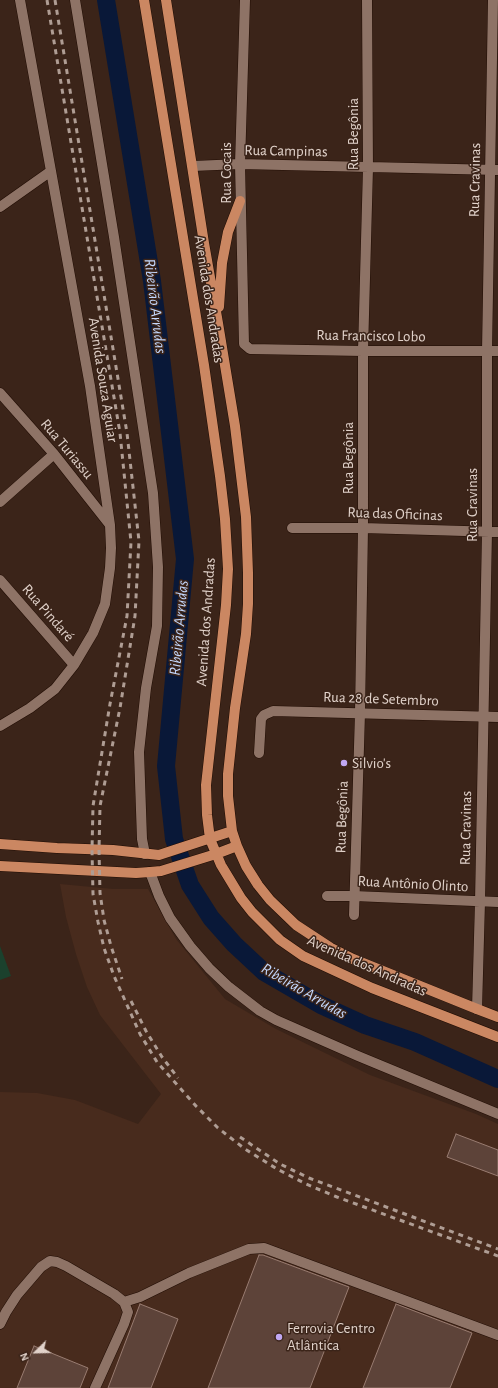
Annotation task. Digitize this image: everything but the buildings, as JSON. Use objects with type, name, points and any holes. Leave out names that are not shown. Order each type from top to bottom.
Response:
[{"type":"main road","name":"Avenida dos Andradas","points":[[144,0],[204,366],[220,476],[228,569],[226,605],[206,785],[207,815],[205,840],[216,854],[231,881],[252,912],[280,940],[303,956],[372,988],[498,1037]]},
{"type":"main road","name":"Avenida dos Andradas","points":[[166,0],[204,243],[235,426],[246,517],[248,573],[246,634],[235,708],[228,774],[228,796],[232,831],[246,866],[258,885],[270,900],[296,925],[331,948],[353,959],[498,1017]]},
{"type":"main road","points":[[218,323],[222,263],[228,232],[240,201]]},
{"type":"main road","points":[[0,844],[159,854],[232,831]]},
{"type":"main road","points":[[0,866],[136,873],[150,872],[161,871],[237,846]]},
{"type":"street","name":"Avenida Souza Aguiar","points":[[1,724],[30,708],[55,689],[74,665],[93,632],[105,604],[111,548],[110,525],[90,386],[20,0]]},
{"type":"street","points":[[75,0],[113,229],[154,493],[158,567],[157,626],[146,688],[138,752],[142,839],[145,854]]},
{"type":"street","name":"Rua Cocais","points":[[245,0],[240,164],[243,341],[245,346]]},
{"type":"street","name":"Rua Begônia","points":[[354,916],[360,713],[363,528],[362,351],[368,168],[367,0]]},
{"type":"street","name":"Rua Cravinas","points":[[477,1009],[487,532],[486,351],[494,170],[493,0]]},
{"type":"street","name":"Rua Campinas","points":[[193,166],[240,164],[494,170]]},
{"type":"street","points":[[0,207],[50,171]]},
{"type":"street","name":"Rua Francisco Lobo","points":[[245,346],[250,349],[498,351]]},
{"type":"street","name":"Rua Turiassu","points":[[0,393],[54,454],[110,525]]},
{"type":"street","points":[[0,502],[54,454]]},
{"type":"street","name":"Rua das Oficinas","points":[[292,528],[363,528],[498,532]]},
{"type":"street","name":"Rua Pindaré","points":[[0,580],[74,665]]},
{"type":"street","name":"Rua 28 de Setembro","points":[[259,753],[261,719],[264,715],[273,711],[498,717]]},
{"type":"street","points":[[150,872],[159,896],[170,918],[190,946],[209,968],[250,1004],[276,1020],[498,1114]]},
{"type":"street","name":"Rua Antônio Olinto","points":[[327,896],[498,902]]},
{"type":"street","points":[[124,1302],[140,1297],[189,1273],[249,1249],[264,1248],[498,1335]]},
{"type":"street","points":[[0,1324],[17,1296],[41,1267],[50,1261],[66,1266],[114,1294],[124,1302],[128,1312],[95,1388]]},
{"type":"shaded area","points":[[60,884],[113,889],[148,889],[176,939],[225,999],[276,1029],[370,1075],[476,1114],[498,1124],[498,1388],[0,1388],[0,1092],[37,1093],[75,1100],[138,1124],[161,1094],[100,1015],[87,987],[76,954],[66,917]]},
{"type":"green space","points":[[0,946],[11,976],[0,980]]},
{"type":"waterway","name":"Ribeirão Arrudas","points":[[106,0],[152,281],[185,559],[166,766],[174,839],[190,885],[211,918],[234,944],[264,972],[321,1005],[365,1025],[415,1042],[498,1079]]},
{"type":"railway","points":[[47,0],[120,433],[131,542],[127,616],[110,704],[93,806],[93,894],[104,948],[114,976],[140,1034],[157,1062],[196,1106],[218,1128],[245,1149],[277,1169],[306,1184],[337,1197],[498,1256]]},
{"type":"railway","points":[[55,0],[127,433],[139,541],[135,616],[120,708],[100,806],[100,893],[104,920],[122,979]]},
{"type":"railway","points":[[131,1001],[146,1031],[162,1057],[178,1078]]},
{"type":"railway","points":[[240,1137],[280,1164],[309,1178],[498,1249]]},
{"type":"place","name":"Silvio's","points":[[344,763]]},
{"type":"place","name":"Ferrovia Centro Atlântica","points":[[279,1337]]}]
